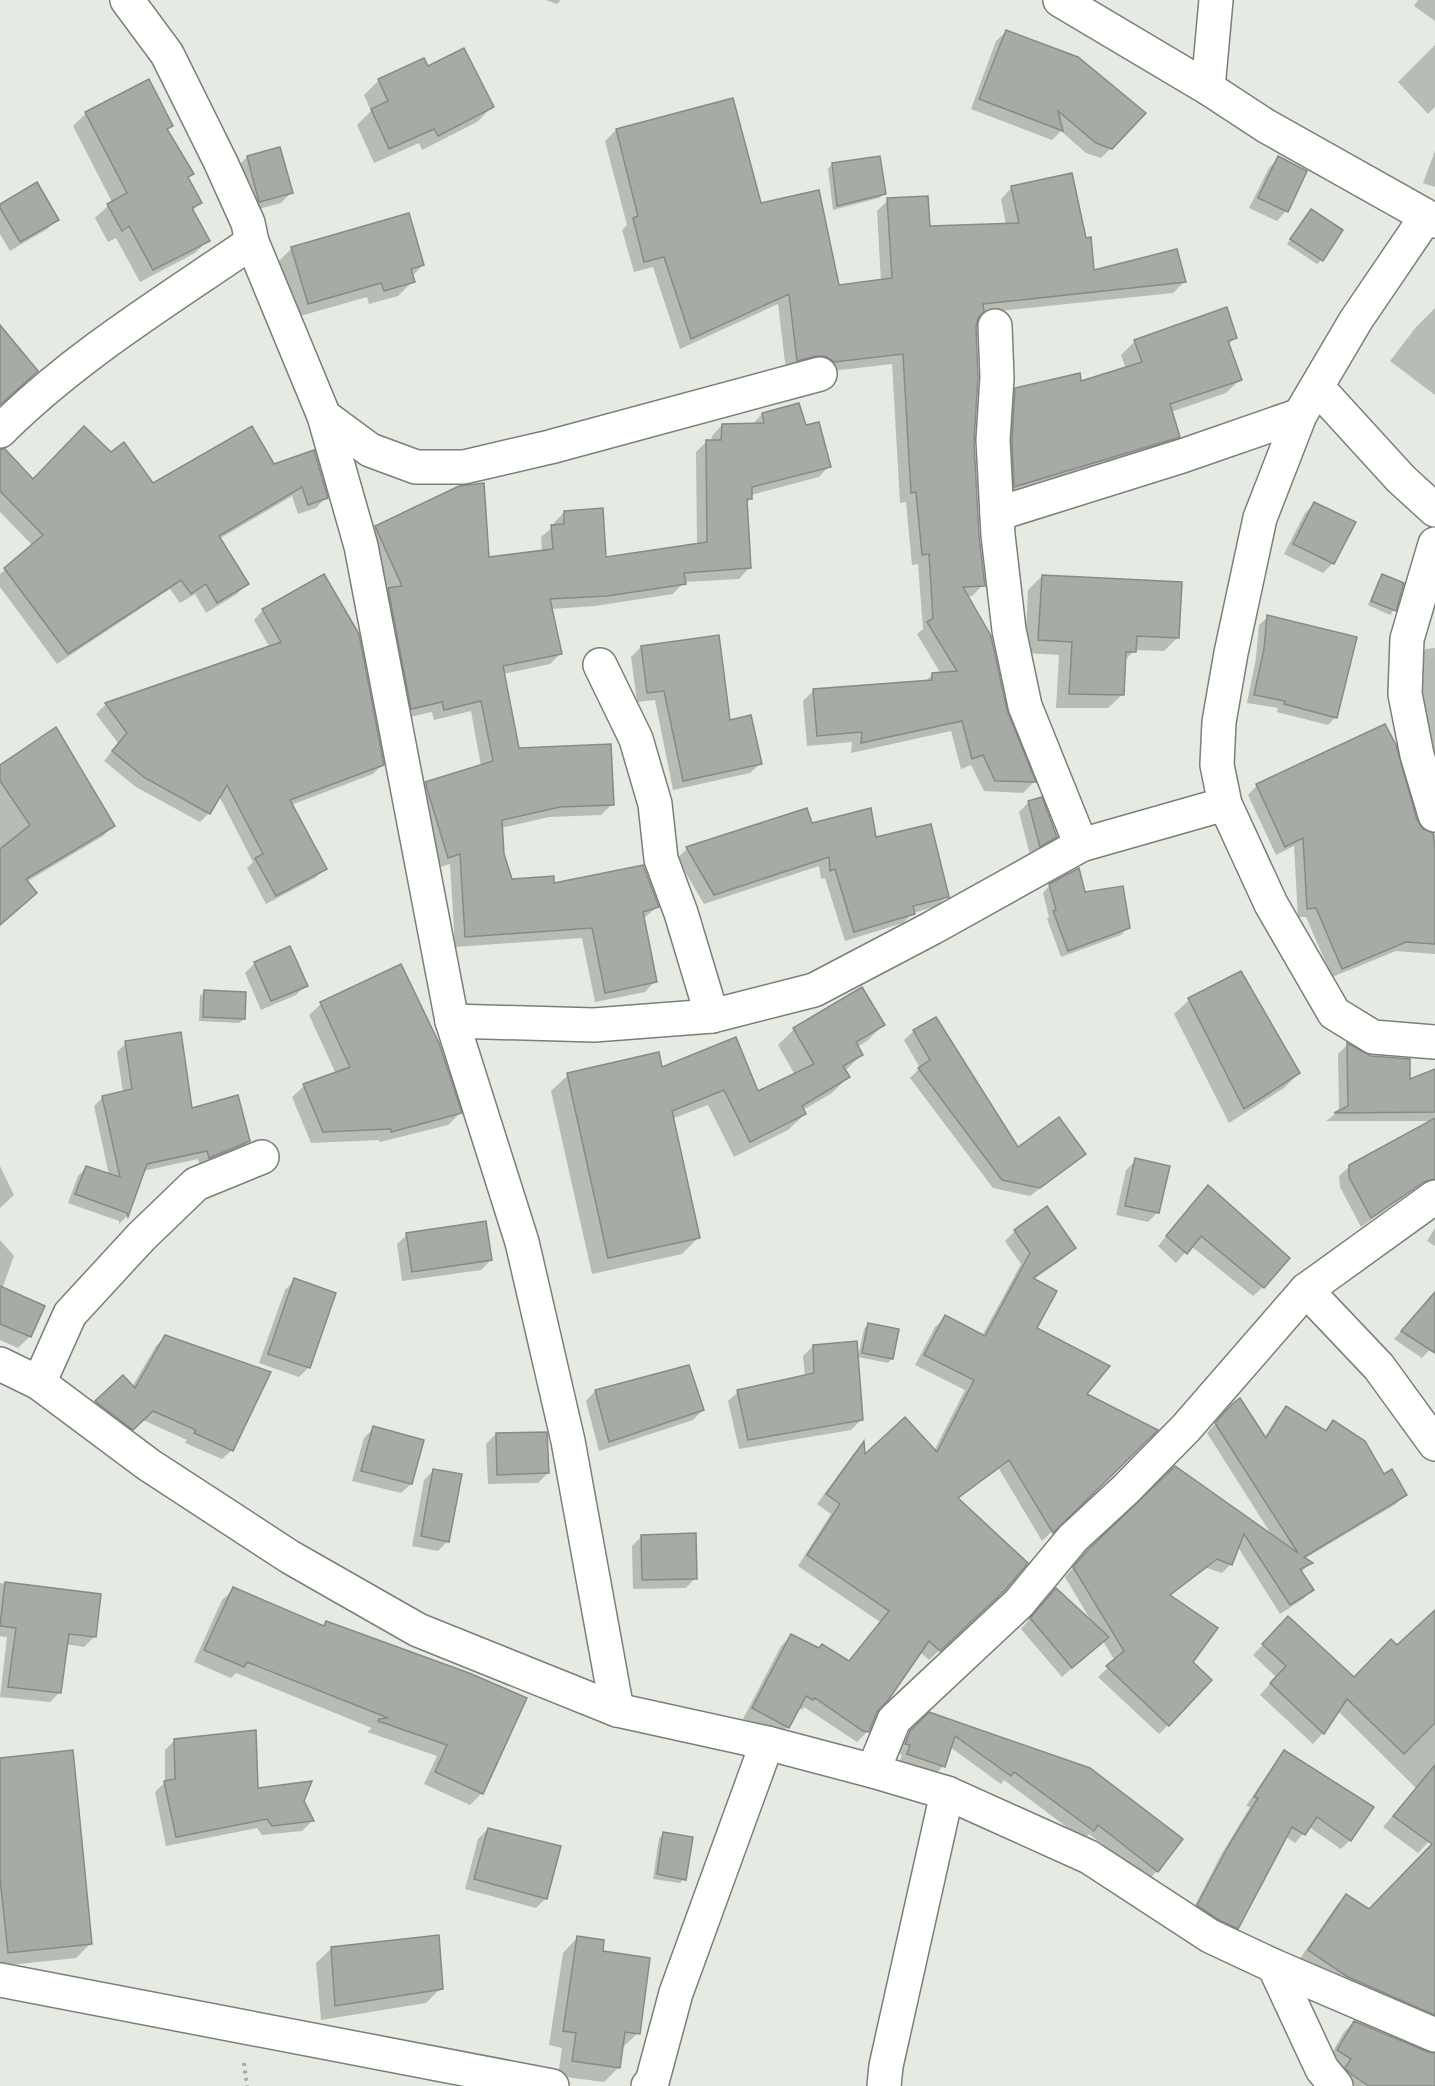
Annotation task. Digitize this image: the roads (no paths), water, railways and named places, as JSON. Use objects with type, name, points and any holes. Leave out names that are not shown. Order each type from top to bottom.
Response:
[{"type":"street","points":[[127,0],[167,54],[221,163],[248,224],[252,242],[324,416],[361,546],[452,1021],[522,1242],[568,1441],[617,1710]]},
{"type":"street","points":[[1060,0],[1208,88],[1266,126],[1430,219],[1356,320],[1300,415],[1260,518],[1230,653],[1218,722],[1217,765],[1225,804],[1271,904],[1334,1013],[1373,1037],[1435,1042]]},
{"type":"street","points":[[1208,88],[1216,0]]},
{"type":"street","points":[[0,431],[18,413],[102,344],[252,242]]},
{"type":"street","points":[[995,327],[996,378],[993,440],[998,535],[1009,630],[1026,706],[1081,845]]},
{"type":"street","points":[[324,416],[370,450],[416,467],[464,467],[550,447],[820,374]]},
{"type":"street","points":[[1317,387],[1401,479],[1435,510]]},
{"type":"street","points":[[998,514],[1193,452],[1300,415]]},
{"type":"street","points":[[1435,544],[1407,639],[1405,694],[1417,755],[1435,815]]},
{"type":"street","points":[[600,665],[636,740],[655,804],[661,859],[681,913],[712,1016]]},
{"type":"street","points":[[452,1021],[594,1025],[712,1016],[814,990],[932,928],[1081,845],[1225,804]]},
{"type":"street","points":[[39,1383],[70,1314],[141,1237],[196,1184],[262,1156]]},
{"type":"street","points":[[873,1770],[894,1720],[1018,1603],[1073,1538],[1125,1490],[1186,1428],[1306,1290],[1435,1197]]},
{"type":"street","points":[[1306,1290],[1379,1367],[1435,1444]]},
{"type":"street","points":[[0,1364],[39,1383],[149,1465],[290,1557],[408,1624],[617,1710],[767,1743],[873,1770],[947,1793],[1089,1857],[1210,1936],[1435,2035]]},
{"type":"street","points":[[648,2086],[652,2082],[676,1993],[767,1743]]},
{"type":"street","points":[[884,2086],[886,2066],[947,1793]]},
{"type":"street","points":[[1274,1966],[1322,2069],[1336,2086]]},
{"type":"street","points":[[0,1980],[552,2086]]}]
